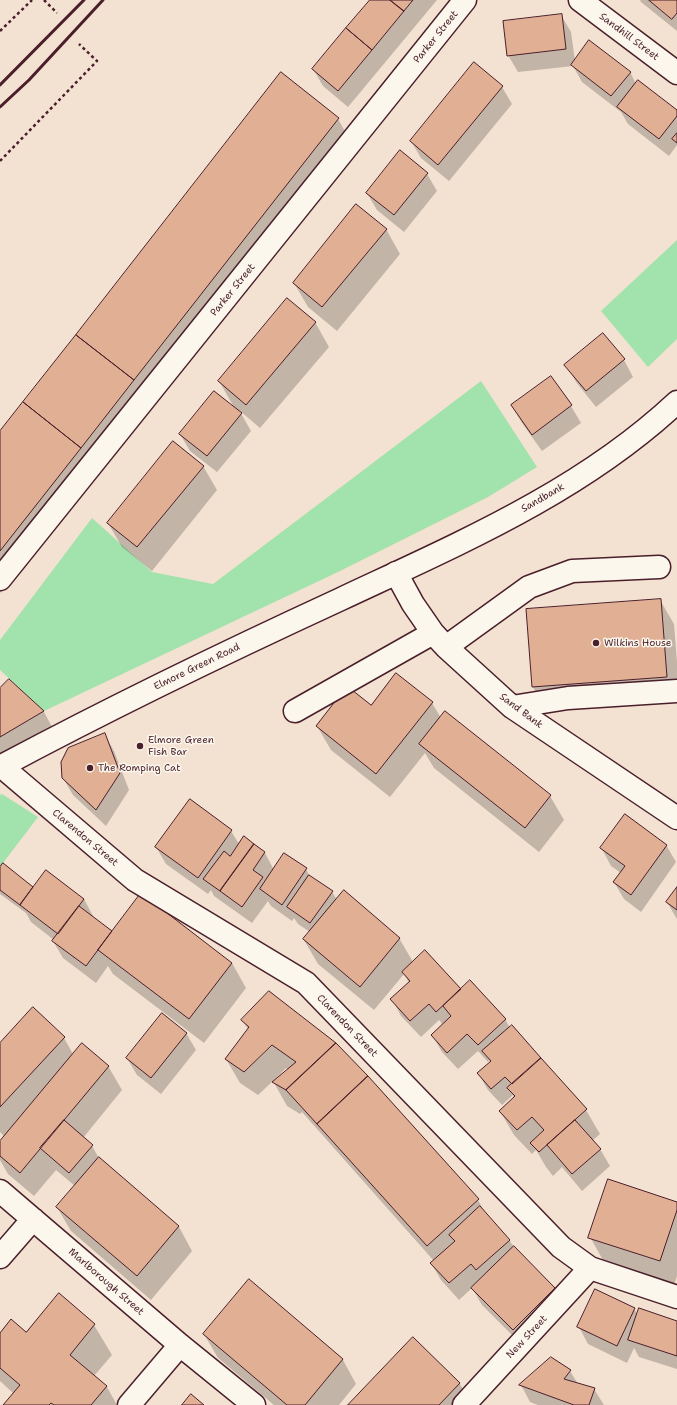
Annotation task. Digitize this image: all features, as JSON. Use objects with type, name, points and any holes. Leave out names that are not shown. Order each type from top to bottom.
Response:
[{"type":"street","name":"Parker Street","points":[[0,579],[466,0]]},
{"type":"street","name":"Sandhill Street","points":[[580,0],[677,73]]},
{"type":"street","name":"Sandbank","points":[[396,573],[474,537],[557,491],[608,458],[653,424],[677,402]]},
{"type":"street","points":[[295,711],[440,640],[529,587],[572,571],[659,566]]},
{"type":"street","name":"Sand Bank","points":[[396,573],[413,604],[440,640],[512,707],[677,818]]},
{"type":"street","name":"Elmore Green Road","points":[[0,766],[226,652],[396,573]]},
{"type":"street","points":[[512,707],[568,698],[677,691]]},
{"type":"street","name":"Clarendon Street","points":[[0,766],[135,880],[306,983],[561,1247],[590,1268],[677,1297]]},
{"type":"street","name":"Marlborough Street","points":[[0,1191],[180,1345],[254,1405]]},
{"type":"street","points":[[0,1257],[32,1219]]},
{"type":"street","name":"New Street","points":[[464,1405],[590,1268]]},
{"type":"street","points":[[129,1405],[180,1345]]},
{"type":"path","points":[[0,31],[32,0]]},
{"type":"path","points":[[44,0],[57,12]]},
{"type":"path","points":[[0,160],[97,61],[79,44]]},
{"type":"green space","points":[[677,240],[677,339],[648,367],[601,311]]},
{"type":"green space","points":[[481,381],[537,467],[488,497],[338,572],[44,711],[0,670],[0,640],[92,518],[152,572],[213,584]]},
{"type":"green space","points":[[2,794],[38,817],[0,867],[0,795]]},
{"type":"building","points":[[370,0],[390,0],[404,11],[372,50],[346,28]]},
{"type":"building","points":[[390,0],[413,0],[404,11]]},
{"type":"building","points":[[649,0],[677,0],[677,13],[672,19]]},
{"type":"building","points":[[562,14],[566,49],[507,56],[503,21]]},
{"type":"building","points":[[346,28],[372,50],[338,91],[312,69]]},
{"type":"building","points":[[589,40],[631,72],[611,96],[571,65]]},
{"type":"building","points":[[474,62],[503,86],[438,165],[410,141]]},
{"type":"building","points":[[281,72],[339,118],[134,380],[76,335]]},
{"type":"building","points":[[638,80],[677,110],[677,116],[659,139],[617,107]]},
{"type":"building","points":[[677,133],[677,143],[672,139]]},
{"type":"building","points":[[400,150],[428,173],[394,215],[366,193]]},
{"type":"building","points":[[356,204],[387,229],[322,307],[293,283]]},
{"type":"building","points":[[287,298],[316,322],[246,405],[218,381]]},
{"type":"building","points":[[603,333],[625,359],[586,391],[564,365]]},
{"type":"building","points":[[76,335],[134,380],[81,448],[23,402]]},
{"type":"building","points":[[551,376],[572,405],[532,435],[511,405]]},
{"type":"building","points":[[214,391],[242,413],[207,456],[179,434]]},
{"type":"building","points":[[23,402],[81,448],[0,551],[0,431]]},
{"type":"building","points":[[173,441],[204,466],[137,547],[107,523]]},
{"type":"building","name":"Wilkins House","points":[[661,599],[667,677],[532,687],[526,609]]},
{"type":"building","points":[[396,673],[433,702],[376,774],[316,726],[347,686],[371,705]]},
{"type":"building","points":[[9,679],[44,711],[0,737],[0,688]]},
{"type":"building","points":[[445,711],[551,795],[525,828],[419,744]]},
{"type":"building","name":"The Romping Cat","points":[[105,733],[120,773],[96,810],[62,778],[61,762],[68,748]]},
{"type":"building","points":[[190,799],[232,830],[198,878],[155,847]]},
{"type":"building","points":[[625,814],[667,845],[631,895],[613,882],[625,866],[600,848]]},
{"type":"building","points":[[244,836],[254,844],[220,891],[203,879],[224,851],[230,856]]},
{"type":"building","points":[[254,844],[265,852],[253,870],[263,877],[242,907],[220,891]]},
{"type":"building","points":[[284,853],[307,868],[282,905],[260,889]]},
{"type":"building","points":[[3,863],[33,887],[20,905],[0,890],[0,867]]},
{"type":"building","points":[[46,870],[84,899],[58,934],[20,905]]},
{"type":"building","points":[[309,875],[333,891],[310,923],[287,907]]},
{"type":"building","points":[[677,887],[677,910],[666,902]]},
{"type":"building","points":[[344,890],[400,938],[360,987],[303,939]]},
{"type":"building","points":[[141,893],[232,963],[189,1019],[98,950]]},
{"type":"building","points":[[79,906],[112,931],[86,966],[52,941]]},
{"type":"building","points":[[425,950],[461,989],[436,1012],[429,1004],[410,1021],[390,999],[410,981],[402,972]]},
{"type":"building","points":[[470,980],[506,1019],[478,1045],[467,1034],[447,1053],[431,1035],[451,1016],[443,1006]]},
{"type":"building","points":[[269,991],[336,1043],[286,1090],[272,1082],[296,1062],[272,1045],[244,1072],[225,1059],[249,1027],[241,1020]]},
{"type":"building","points":[[33,1007],[65,1037],[0,1107],[0,1043]]},
{"type":"building","points":[[162,1013],[187,1033],[151,1078],[126,1058]]},
{"type":"building","points":[[512,1025],[541,1058],[512,1084],[505,1077],[491,1089],[477,1073],[491,1061],[482,1051]]},
{"type":"building","points":[[82,1043],[109,1066],[20,1173],[0,1156],[0,1141]]},
{"type":"building","points":[[336,1043],[368,1076],[317,1124],[286,1090]]},
{"type":"building","points":[[541,1058],[587,1109],[539,1152],[530,1143],[544,1130],[532,1117],[517,1130],[499,1111],[515,1096],[507,1088]]},
{"type":"building","points":[[368,1076],[479,1199],[427,1246],[317,1124]]},
{"type":"building","points":[[64,1120],[93,1145],[69,1173],[40,1148]]},
{"type":"building","points":[[575,1120],[601,1149],[572,1174],[547,1145]]},
{"type":"building","points":[[99,1157],[179,1226],[137,1276],[56,1207]]},
{"type":"building","points":[[608,1179],[677,1202],[677,1210],[660,1261],[588,1238]]},
{"type":"building","points":[[480,1206],[510,1240],[476,1270],[471,1264],[449,1283],[430,1263],[455,1241],[449,1235]]},
{"type":"building","points":[[514,1246],[555,1288],[513,1330],[471,1288]]},
{"type":"building","points":[[249,1279],[343,1359],[305,1405],[287,1405],[203,1334]]},
{"type":"building","points":[[595,1289],[635,1308],[617,1346],[577,1327]]},
{"type":"building","points":[[59,1293],[95,1324],[70,1355],[107,1386],[91,1405],[54,1405],[51,1403],[49,1405],[3,1405],[20,1385],[0,1368],[0,1333],[11,1319],[26,1332]]},
{"type":"building","points":[[639,1308],[677,1321],[677,1356],[628,1340]]},
{"type":"building","points":[[413,1337],[460,1383],[439,1405],[348,1405]]},
{"type":"building","points":[[551,1357],[571,1370],[564,1379],[595,1388],[589,1405],[574,1405],[519,1385]]},
{"type":"building","points":[[191,1394],[204,1405],[182,1405]]},
{"type":"railway","points":[[0,85],[84,0]]},
{"type":"railway","points":[[0,107],[29,80],[103,0]]},
{"type":"place","name":"Wilkins House","points":[[596,643]]},
{"type":"place","name":"Elmore Green Fish Bar","points":[[140,746]]},
{"type":"place","name":"The Romping Cat","points":[[90,768]]}]
